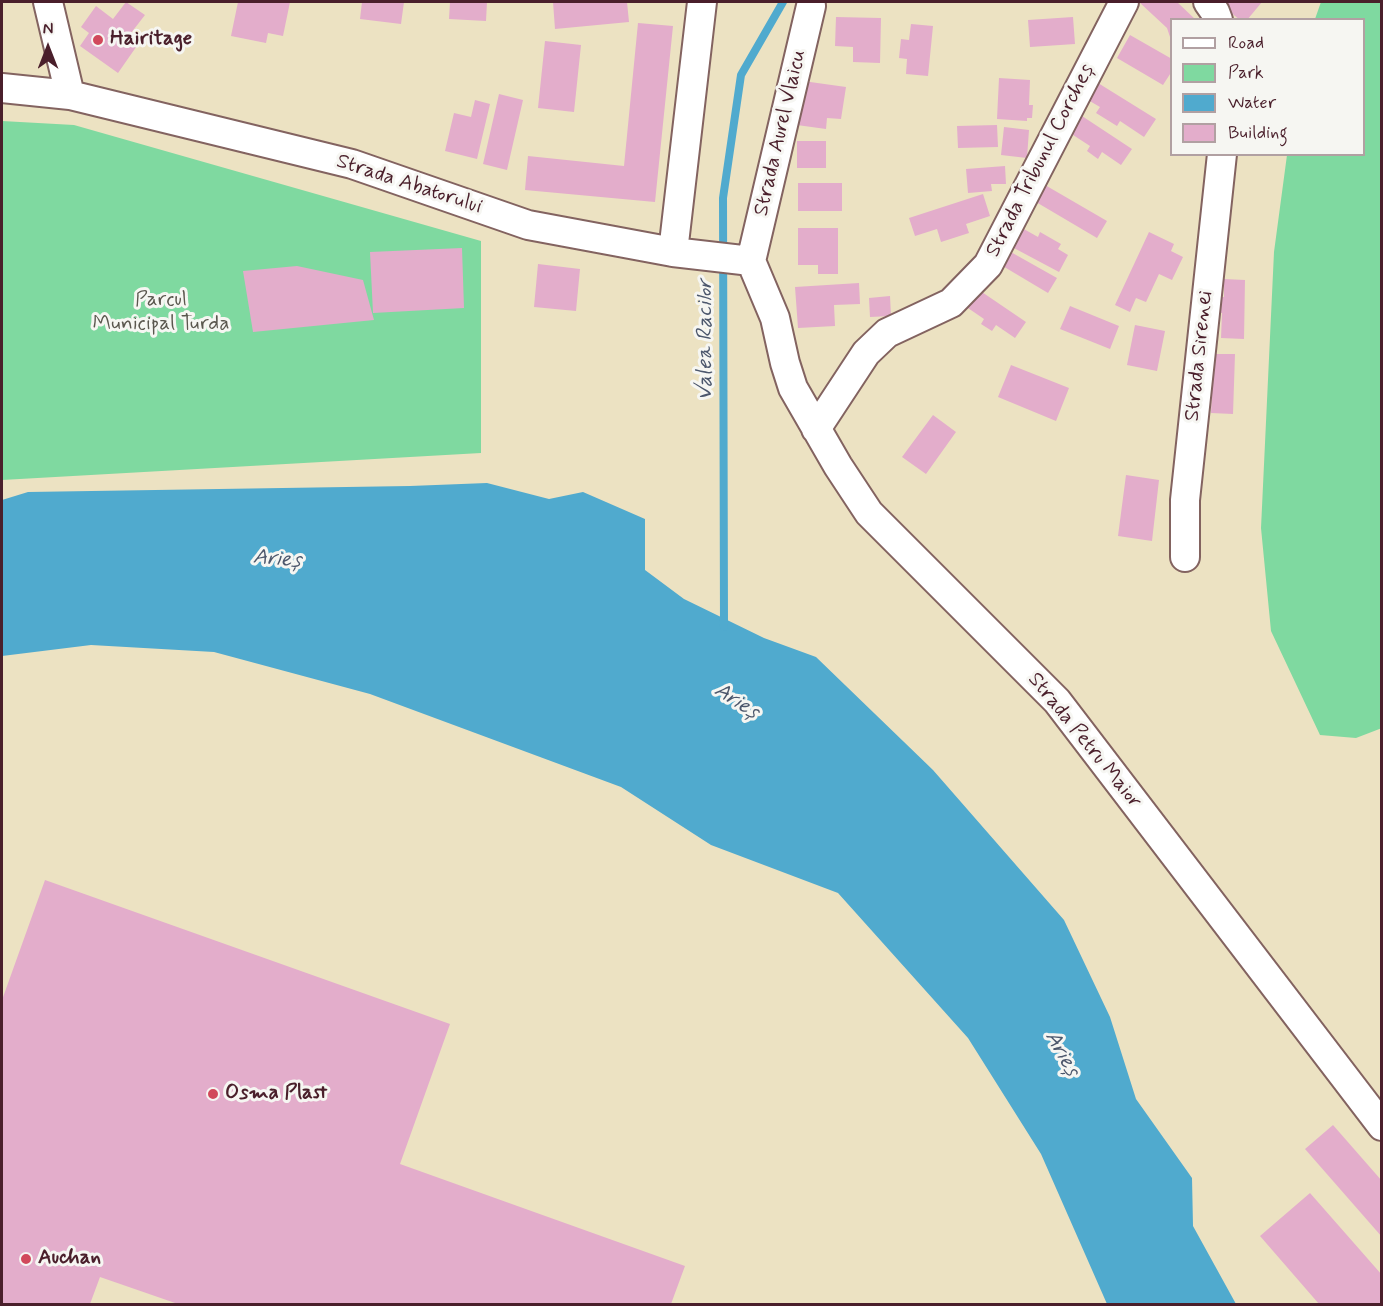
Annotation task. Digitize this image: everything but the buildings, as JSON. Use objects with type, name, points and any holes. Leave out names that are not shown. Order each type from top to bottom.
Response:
[{"type":"street","points":[[48,2],[70,95]]},
{"type":"street","points":[[673,252],[702,2]]},
{"type":"street","name":"Strada Tribunul Corcheș","points":[[816,429],[866,353],[880,339],[887,333],[951,303],[988,265],[1124,2]]},
{"type":"street","points":[[1208,2],[1217,18]]},
{"type":"street","name":"Strada Aurel Vlaicu","points":[[751,261],[811,6]]},
{"type":"street","name":"Strada Abatorului","points":[[2,88],[70,95],[352,164],[528,225],[673,252],[751,261]]},
{"type":"street","name":"Strada Sirenei","points":[[1185,557],[1185,500],[1222,156]]},
{"type":"street","name":"Strada Petru Maior","points":[[751,261],[775,318],[793,388],[838,466],[869,513],[1057,701],[1382,1126]]},
{"type":"green space","points":[[1321,2],[1382,2],[1382,728],[1356,738],[1320,735],[1271,631],[1261,528],[1274,252],[1287,156],[1365,156],[1365,18],[1315,18]]},
{"type":"green space","name":"Parcul Municipal Turda","points":[[2,121],[74,125],[481,241],[481,453],[2,480]]},
{"type":"water","name":"Arieș","points":[[487,483],[549,499],[583,492],[645,519],[645,570],[684,599],[764,638],[816,657],[933,770],[1064,920],[1110,1017],[1136,1099],[1192,1178],[1193,1226],[1236,1304],[1107,1304],[1041,1154],[968,1038],[838,893],[711,845],[621,787],[370,694],[214,652],[91,645],[2,656],[2,500],[28,492]]},
{"type":"waterway","name":"Valea Racilor","points":[[724,627],[723,198],[741,75],[783,2]]},
{"type":"place","name":"Hairitage","points":[[98,40]]},
{"type":"place","name":"Osma Plast","points":[[213,1094]]},
{"type":"place","name":"Auchan","points":[[26,1259]]}]
